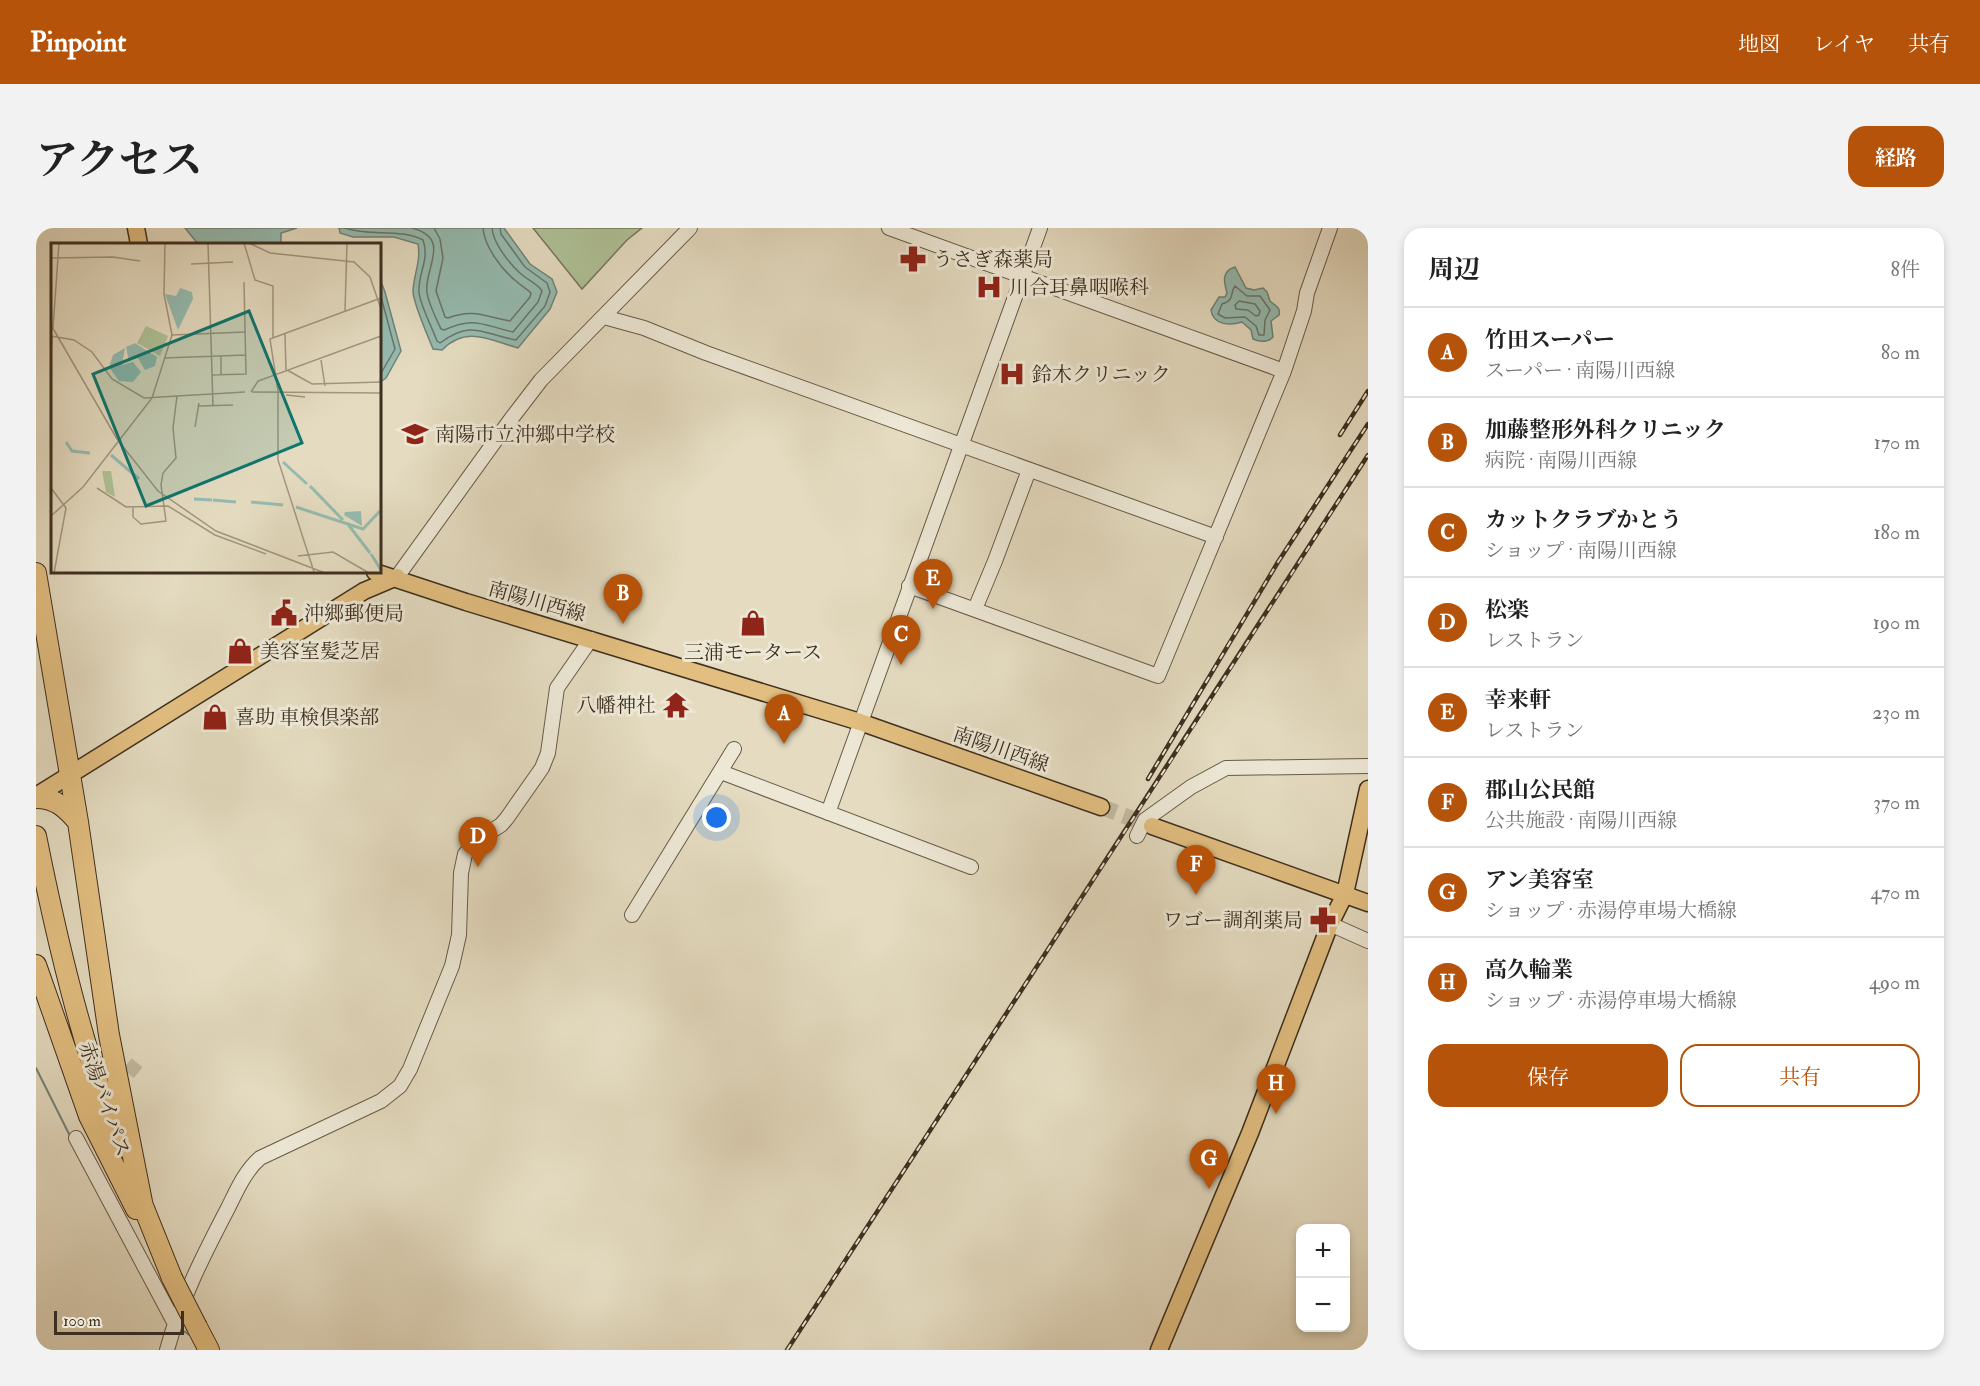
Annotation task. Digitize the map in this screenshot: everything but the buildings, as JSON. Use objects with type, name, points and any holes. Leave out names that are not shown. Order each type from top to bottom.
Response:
[{"type":"highway","points":[[36,573],[71,774],[109,1035],[142,1202]]},
{"type":"highway","points":[[36,797],[62,804],[78,822]]},
{"type":"highway","name":"赤湯バイパス","points":[[36,836],[70,990],[117,1138],[172,1278],[209,1350]]},
{"type":"highway","points":[[36,965],[89,1116],[172,1278]]},
{"type":"main road","points":[[136,228],[139,243]]},
{"type":"main road","name":"南陽川西線","points":[[379,573],[397,577],[456,599],[860,722],[1101,807]]},
{"type":"main road","points":[[36,797],[363,591],[397,577]]},
{"type":"main road","points":[[1159,1350],[1250,1133],[1330,924],[1345,894],[1368,789]]},
{"type":"main road","points":[[1152,826],[1368,903]]},
{"type":"street","points":[[397,577],[542,380],[690,228]]},
{"type":"street","points":[[889,228],[1284,371]]},
{"type":"street","points":[[828,813],[1041,228]]},
{"type":"street","points":[[909,586],[1158,676],[1284,371],[1304,311],[1307,293],[1330,228]]},
{"type":"street","points":[[604,317],[644,328],[706,353],[1216,537]]},
{"type":"street","points":[[975,609],[996,561],[1029,470]]},
{"type":"street","points":[[166,1350],[174,1322],[211,1240],[249,1167],[260,1158],[381,1101],[400,1086],[410,1069],[452,966],[459,935],[461,873],[465,854],[480,838],[501,825],[542,768],[548,753],[557,688],[591,639]]},
{"type":"street","points":[[632,915],[734,749]]},
{"type":"street","points":[[1137,836],[1145,819],[1191,787],[1226,768],[1368,766]]},
{"type":"street","points":[[721,772],[971,867]]},
{"type":"street","points":[[1330,924],[1368,941]]},
{"type":"street","points":[[76,1138],[174,1322]]},
{"type":"green space","points":[[533,228],[642,228],[627,240],[582,289]]},
{"type":"water","points":[[185,228],[297,228],[281,233],[281,243],[197,243]]},
{"type":"water","points":[[339,228],[504,228],[530,264],[552,279],[557,292],[550,309],[518,348],[469,336],[451,342],[442,350],[433,349],[413,291],[419,257],[418,244],[394,237],[353,237],[340,233]]},
{"type":"water","points":[[1235,267],[1246,288],[1254,290],[1263,288],[1270,301],[1278,308],[1279,315],[1271,321],[1273,337],[1266,341],[1253,339],[1251,330],[1242,322],[1223,323],[1212,315],[1211,310],[1219,297],[1225,297],[1227,293],[1225,281],[1227,271]]},
{"type":"water","points":[[381,282],[401,351],[386,378],[381,381]]},
{"type":"waterway","points":[[36,1068],[70,1136]]},
{"type":"waterway","points":[[179,1328],[194,1338]]},
{"type":"tunnel","points":[[1101,807],[1152,826]]},
{"type":"tunnel","points":[[115,1090],[141,1058]]},
{"type":"railway","points":[[1340,435],[1368,391]]},
{"type":"railway","points":[[1148,779],[1278,562],[1368,424]]},
{"type":"railway","points":[[787,1350],[1368,455]]},
{"type":"place","name":"うさぎ森薬局","points":[[913,259]]},
{"type":"place","name":"川合耳鼻咽喉科","points":[[989,287]]},
{"type":"place","name":"鈴木クリニック","points":[[1012,374]]},
{"type":"place","name":"南陽市立沖郷中学校","points":[[415,434]]},
{"type":"place","name":"幸来軒","points":[[933,609]]},
{"type":"place","name":"沖郷郵便局","points":[[284,613]]},
{"type":"place","name":"三浦モータース","points":[[753,623]]},
{"type":"place","name":"加藤整形外科クリニック","points":[[623,624]]},
{"type":"place","name":"美容室髪芝居","points":[[240,651]]},
{"type":"place","name":"カットクラブかとう","points":[[901,665]]},
{"type":"place","name":"八幡神社","points":[[676,705]]},
{"type":"place","name":"喜助 車検倶楽部","points":[[215,717]]},
{"type":"place","name":"竹田スーパー","points":[[784,744]]},
{"type":"place","name":"松楽","points":[[478,867]]},
{"type":"place","name":"郡山公民館","points":[[1196,895]]},
{"type":"place","name":"ワゴー調剤薬局","points":[[1323,920]]},
{"type":"place","name":"高久輪業","points":[[1276,1114]]},
{"type":"place","name":"アン美容室","points":[[1209,1189]]}]
